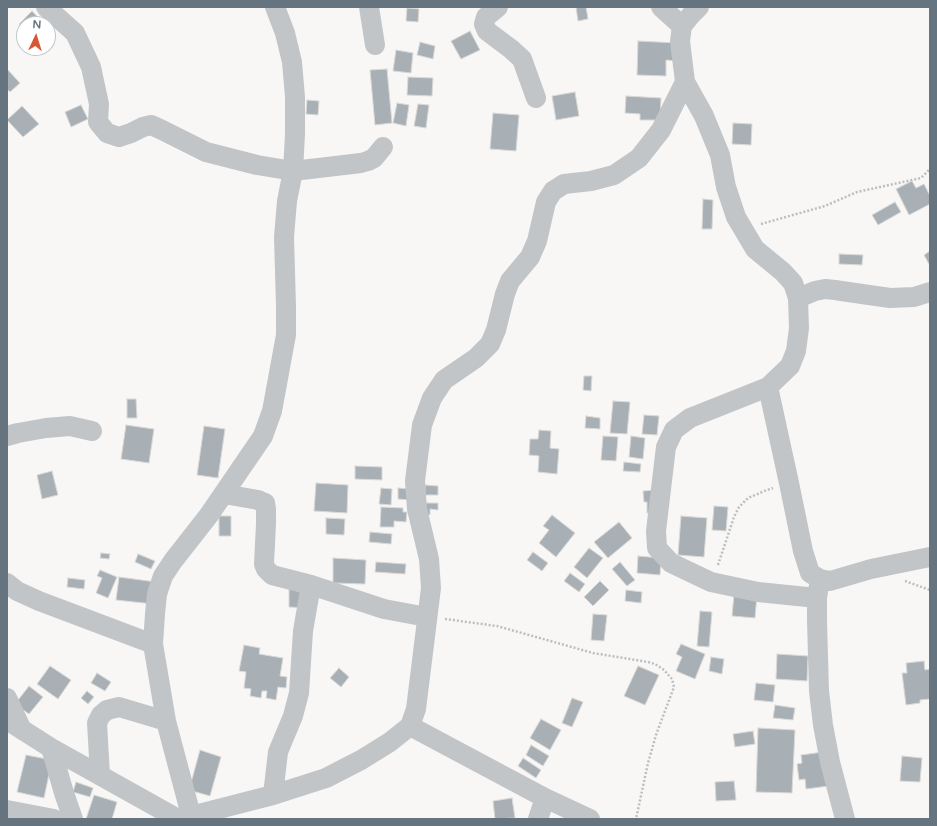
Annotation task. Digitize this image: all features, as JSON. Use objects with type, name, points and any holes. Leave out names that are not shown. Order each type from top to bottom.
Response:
[{"type":"street","points":[[46,7],[75,33],[91,67],[99,104],[98,122],[107,133],[119,136],[131,133],[143,127],[151,126],[206,152],[293,171],[361,163],[374,158],[383,147]]},
{"type":"street","points":[[187,818],[166,721],[153,644],[154,614],[162,576],[209,515],[263,436],[272,411],[286,335],[284,236],[287,201],[293,171],[295,126],[295,96],[292,62],[285,33],[275,7]]},
{"type":"street","points":[[369,7],[375,45]]},
{"type":"street","points":[[498,7],[486,17],[484,24],[487,31],[522,59],[536,98]]},
{"type":"street","points":[[661,7],[682,26]]},
{"type":"street","points":[[700,7],[682,26],[680,41],[685,82],[704,116],[720,155],[726,187],[736,217],[755,249],[783,272],[793,283],[798,298],[799,328],[796,352],[790,366],[768,386],[690,418],[674,430],[666,447],[656,531],[657,548],[671,563],[712,582],[758,592],[818,589],[830,580],[871,569],[930,557]]},
{"type":"street","points":[[7,698],[14,725],[51,748],[100,775],[187,818],[273,795],[326,778],[361,760],[390,742],[410,726],[416,709],[431,588],[429,559],[417,509],[415,481],[422,425],[432,398],[444,380],[476,358],[490,344],[496,330],[505,294],[510,281],[530,257],[537,241],[546,202],[553,191],[564,184],[591,181],[614,175],[639,158],[661,130],[685,82]]},
{"type":"street","points":[[798,298],[814,291],[825,289],[890,298],[914,297],[930,292]]},
{"type":"street","points":[[768,386],[803,551],[810,573],[818,589],[817,621],[819,691],[823,725],[830,762],[845,819]]},
{"type":"street","points":[[7,436],[46,428],[70,426],[92,431]]},
{"type":"street","points":[[224,494],[258,500],[265,503],[266,524],[264,564],[266,569],[272,574],[384,609],[427,617]]},
{"type":"street","points":[[7,583],[17,592],[153,644]]},
{"type":"street","points":[[273,795],[278,752],[293,716],[299,693],[303,632],[311,585]]},
{"type":"street","points":[[100,775],[97,723],[101,715],[107,710],[119,707],[166,721]]},
{"type":"street","points":[[410,726],[545,798],[590,819]]},
{"type":"street","points":[[51,748],[73,819]]},
{"type":"street","points":[[538,819],[545,798]]},
{"type":"street","points":[[7,810],[54,819]]},
{"type":"path","points":[[744,229],[825,206],[857,192],[921,178],[930,169]]},
{"type":"path","points":[[712,582],[734,517],[739,507],[748,498],[760,492],[789,483]]},
{"type":"path","points":[[427,617],[497,626],[593,653],[656,664],[664,670],[672,679],[674,687],[656,735],[648,763],[636,819]]},
{"type":"building","points":[[576,7],[586,7],[588,19],[578,21]]},
{"type":"building","points":[[407,8],[419,9],[418,22],[406,21]]},
{"type":"building","points":[[32,11],[37,16],[27,16]]},
{"type":"building","points":[[470,31],[480,50],[461,59],[451,41]]},
{"type":"building","points":[[638,41],[678,43],[677,61],[666,60],[666,76],[637,75]]},
{"type":"building","points":[[420,42],[435,46],[433,59],[417,55]]},
{"type":"building","points":[[396,50],[413,53],[411,73],[393,71]]},
{"type":"building","points":[[7,69],[20,83],[10,92],[7,89]]},
{"type":"building","points":[[387,69],[392,123],[375,125],[370,70]]},
{"type":"building","points":[[408,77],[433,78],[432,96],[407,95]]},
{"type":"building","points":[[575,92],[579,116],[556,120],[552,96]]},
{"type":"building","points":[[626,96],[661,98],[660,120],[640,120],[640,114],[625,113]]},
{"type":"building","points":[[307,100],[319,101],[318,115],[306,114]]},
{"type":"building","points":[[397,103],[409,105],[406,126],[393,123]]},
{"type":"building","points":[[418,104],[429,105],[426,128],[414,126]]},
{"type":"building","points":[[81,105],[88,119],[71,127],[65,112]]},
{"type":"building","points":[[22,106],[39,124],[23,137],[7,120]]},
{"type":"building","points":[[493,113],[519,115],[516,151],[490,149]]},
{"type":"building","points":[[733,123],[752,124],[751,145],[732,144]]},
{"type":"building","points":[[912,181],[916,188],[924,184],[930,196],[930,204],[909,215],[896,189]]},
{"type":"building","points":[[703,199],[713,200],[712,229],[702,229]]},
{"type":"building","points":[[895,202],[901,212],[878,225],[872,215]]},
{"type":"building","points":[[930,251],[930,266],[924,255]]},
{"type":"building","points":[[839,254],[863,255],[862,265],[839,264]]},
{"type":"building","points":[[584,376],[592,376],[591,391],[583,390]]},
{"type":"building","points":[[127,399],[136,399],[137,418],[127,418]]},
{"type":"building","points":[[613,401],[630,402],[627,434],[610,433]]},
{"type":"building","points":[[644,415],[659,416],[657,435],[642,434]]},
{"type":"building","points":[[586,416],[600,418],[600,429],[585,428]]},
{"type":"building","points":[[126,425],[154,429],[149,463],[121,459]]},
{"type":"building","points":[[204,426],[225,429],[218,478],[197,475]]},
{"type":"building","points":[[539,430],[551,431],[550,448],[559,449],[557,474],[538,472],[539,456],[529,455],[530,439],[538,439]]},
{"type":"building","points":[[603,436],[618,437],[616,461],[601,460]]},
{"type":"building","points":[[631,436],[645,438],[643,459],[629,457]]},
{"type":"building","points":[[624,462],[641,464],[640,472],[623,471]]},
{"type":"building","points":[[355,466],[382,467],[382,480],[355,479]]},
{"type":"building","points":[[52,471],[58,495],[42,499],[37,475]]},
{"type":"building","points":[[316,483],[348,485],[347,513],[314,511]]},
{"type":"building","points":[[425,485],[438,486],[438,495],[425,495]]},
{"type":"building","points":[[381,488],[392,489],[391,505],[379,504]]},
{"type":"building","points":[[398,488],[411,489],[410,500],[398,499]]},
{"type":"building","points":[[656,490],[656,513],[647,513],[647,502],[644,502],[643,491]]},
{"type":"building","points":[[423,503],[438,503],[438,510],[430,509],[430,515],[422,514]]},
{"type":"building","points":[[714,506],[728,507],[726,531],[712,530]]},
{"type":"building","points":[[381,507],[403,508],[403,512],[407,512],[406,522],[394,521],[394,527],[380,527]]},
{"type":"building","points":[[552,515],[575,533],[556,557],[539,543],[549,530],[543,526]]},
{"type":"building","points":[[219,516],[231,516],[231,536],[219,536]]},
{"type":"building","points":[[681,516],[707,518],[704,557],[678,555]]},
{"type":"building","points":[[326,518],[345,519],[344,535],[326,534]]},
{"type":"building","points":[[619,522],[632,538],[608,558],[594,542]]},
{"type":"building","points":[[370,532],[392,534],[391,544],[369,542]]},
{"type":"building","points":[[589,548],[603,558],[587,578],[574,567]]},
{"type":"building","points":[[533,552],[548,563],[542,571],[527,560]]},
{"type":"building","points":[[101,553],[110,554],[109,559],[100,558]]},
{"type":"building","points":[[138,554],[155,561],[151,569],[135,562]]},
{"type":"building","points":[[638,556],[661,558],[660,575],[637,573]]},
{"type":"building","points":[[333,558],[366,560],[365,584],[333,583]]},
{"type":"building","points":[[376,562],[406,564],[405,574],[375,572]]},
{"type":"building","points":[[620,562],[635,580],[627,586],[612,569]]},
{"type":"building","points":[[100,570],[117,577],[108,598],[96,593],[102,578],[97,576]]},
{"type":"building","points":[[570,573],[585,584],[579,592],[564,581]]},
{"type":"building","points":[[119,577],[156,582],[153,604],[116,600]]},
{"type":"building","points":[[68,578],[85,580],[84,589],[67,587]]},
{"type":"building","points":[[600,581],[609,590],[593,606],[584,597]]},
{"type":"building","points":[[289,586],[307,587],[306,608],[289,607]]},
{"type":"building","points":[[626,590],[642,592],[641,603],[625,601]]},
{"type":"building","points":[[734,594],[757,595],[755,618],[732,616]]},
{"type":"building","points":[[700,611],[712,612],[709,647],[697,646]]},
{"type":"building","points":[[593,614],[607,615],[604,641],[591,640]]},
{"type":"building","points":[[681,644],[705,654],[695,679],[676,671],[682,657],[676,654]]},
{"type":"building","points":[[244,645],[260,648],[259,654],[283,658],[280,676],[287,677],[286,688],[278,687],[276,700],[266,698],[267,691],[262,691],[261,698],[250,696],[251,689],[244,688],[246,672],[239,671]]},
{"type":"building","points":[[777,654],[808,656],[807,681],[776,679]]},
{"type":"building","points":[[711,657],[724,659],[722,674],[709,671]]},
{"type":"building","points":[[924,661],[925,670],[930,669],[930,699],[920,700],[920,703],[906,705],[902,673],[907,673],[906,663]]},
{"type":"building","points":[[50,666],[71,680],[58,699],[37,684]]},
{"type":"building","points":[[638,666],[659,675],[645,705],[624,696]]},
{"type":"building","points":[[339,668],[349,677],[341,687],[330,678]]},
{"type":"building","points":[[97,673],[111,682],[105,691],[91,683]]},
{"type":"building","points":[[756,683],[775,685],[773,702],[754,700]]},
{"type":"building","points":[[29,686],[43,697],[29,714],[15,704]]},
{"type":"building","points":[[87,691],[94,697],[88,704],[81,698]]},
{"type":"building","points":[[572,698],[583,702],[572,727],[562,723]]},
{"type":"building","points":[[775,705],[795,708],[793,720],[773,718]]},
{"type":"building","points":[[541,719],[561,730],[550,750],[530,738]]},
{"type":"building","points":[[758,728],[795,730],[792,793],[756,792]]},
{"type":"building","points":[[753,731],[755,744],[735,747],[733,734]]},
{"type":"building","points":[[531,745],[549,756],[543,766],[526,755]]},
{"type":"building","points":[[200,750],[221,757],[210,796],[189,790]]},
{"type":"building","points":[[823,752],[829,786],[806,789],[805,779],[799,780],[797,764],[802,763],[801,755]]},
{"type":"building","points":[[26,755],[52,760],[44,798],[17,792]]},
{"type":"building","points":[[902,756],[922,758],[920,782],[900,781]]},
{"type":"building","points":[[523,758],[541,770],[536,778],[518,766]]},
{"type":"building","points":[[734,781],[736,800],[716,801],[715,782]]},
{"type":"building","points":[[76,782],[93,788],[90,797],[73,792]]},
{"type":"building","points":[[94,795],[117,802],[112,819],[86,819]]},
{"type":"building","points":[[512,798],[515,818],[495,819],[493,801]]}]
